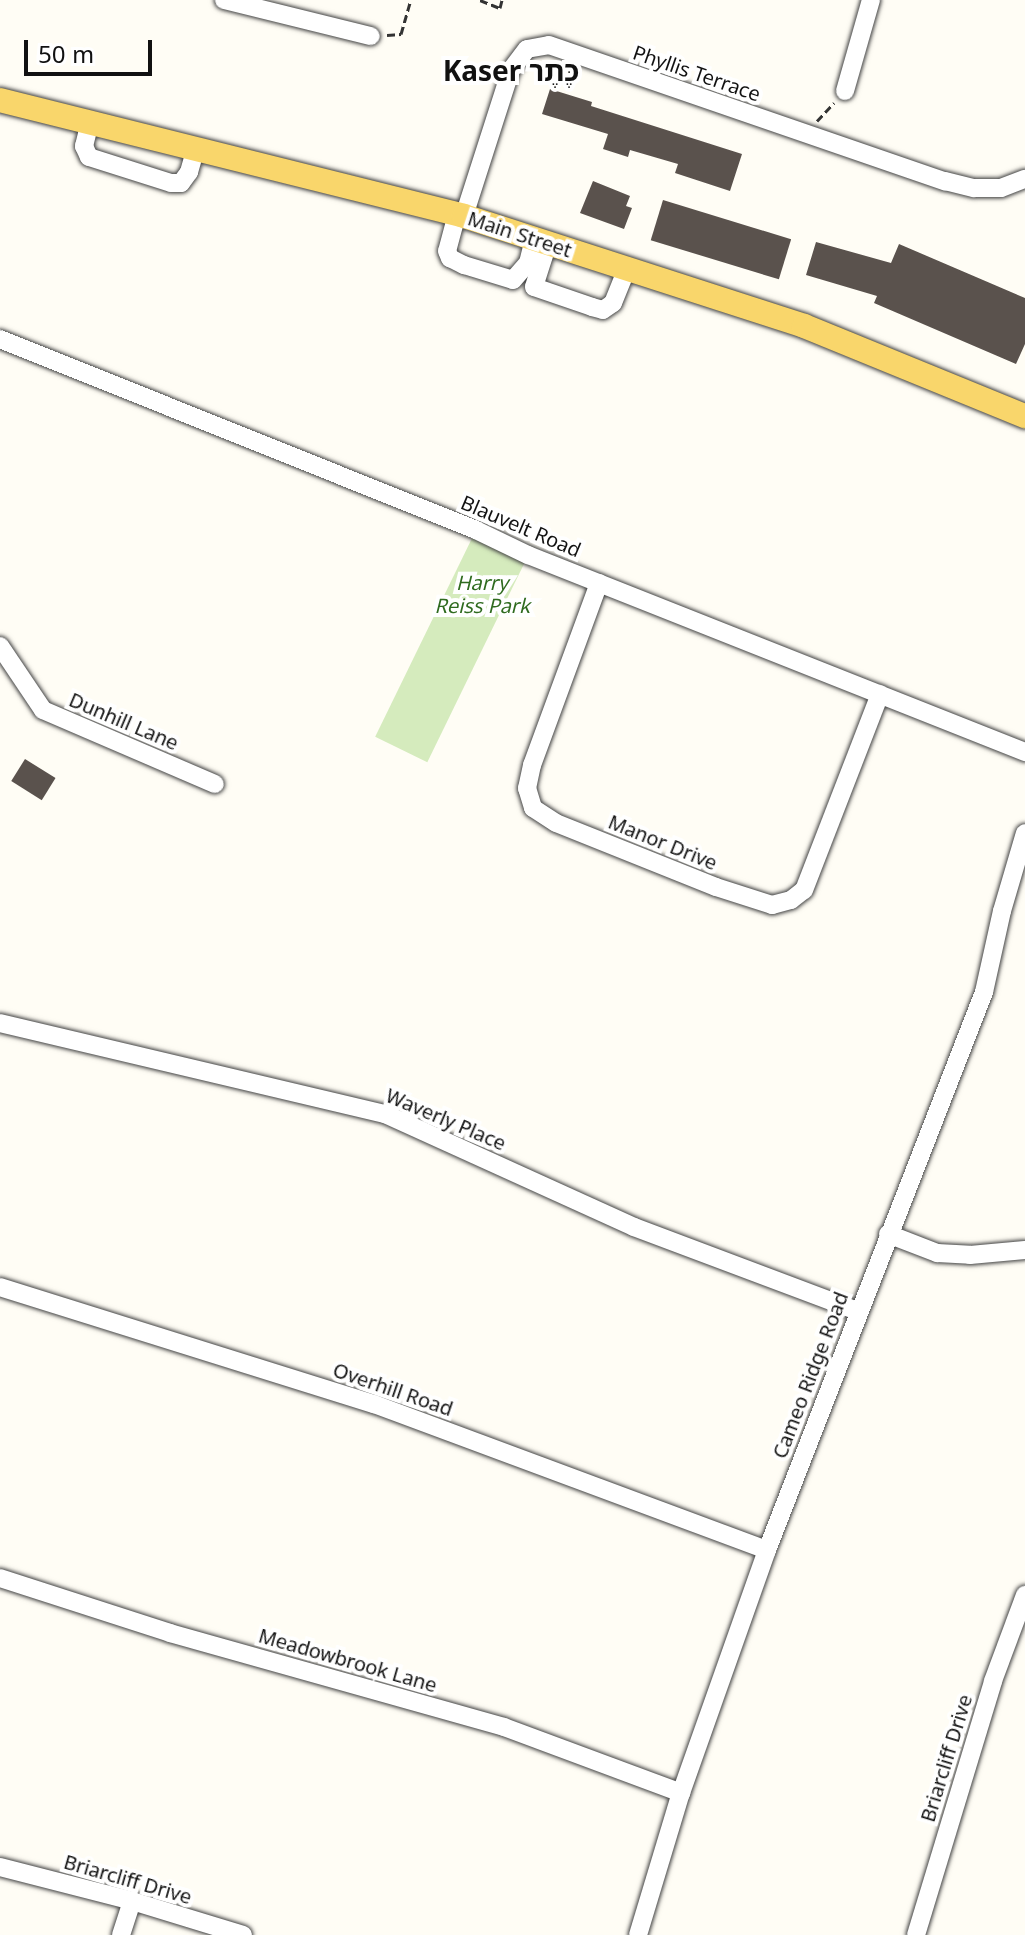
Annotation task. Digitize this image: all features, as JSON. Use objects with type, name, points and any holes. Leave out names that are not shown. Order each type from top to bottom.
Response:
[{"type":"main road","name":"Main Street","points":[[0,100],[461,215],[804,326],[1025,416]]},
{"type":"street","points":[[224,0],[296,8],[371,36]]},
{"type":"street","points":[[845,91],[871,0]]},
{"type":"street","name":"Phyllis Terrace","points":[[461,215],[511,70],[527,49],[538,45],[549,45],[805,134],[974,188],[1001,188],[1025,179]]},
{"type":"street","points":[[90,122],[84,146],[89,157],[171,183],[181,183],[189,172],[196,148]]},
{"type":"street","points":[[461,215],[447,251],[450,258],[464,265],[513,280],[541,241]]},
{"type":"street","points":[[541,241],[534,287],[592,307],[603,310],[613,303],[627,269]]},
{"type":"street","name":"Blauvelt Road","points":[[0,339],[476,530],[599,583],[1025,752]]},
{"type":"street","name":"Manor Drive","points":[[599,583],[532,765],[527,788],[533,808],[556,823],[716,887],[772,905],[791,900],[804,890],[880,694]]},
{"type":"street","name":"Dunhill Lane","points":[[0,646],[43,710],[215,784]]},
{"type":"street","name":"Cameo Ridge Road","points":[[638,1935],[681,1793],[767,1550],[984,992],[1002,911],[1025,833]]},
{"type":"street","name":"Waverly Place","points":[[0,1023],[385,1114],[634,1227],[858,1311]]},
{"type":"street","points":[[888,1234],[937,1253],[970,1255],[1025,1250]]},
{"type":"street","name":"Overhill Road","points":[[0,1287],[374,1404],[767,1550]]},
{"type":"street","name":"Meadowbrook Lane","points":[[0,1578],[170,1633],[504,1727],[681,1793]]},
{"type":"street","name":"Briarcliff Drive","points":[[916,1935],[993,1681],[1025,1595]]},
{"type":"street","name":"Briarcliff Drive","points":[[0,1867],[132,1901],[243,1935]]},
{"type":"street","points":[[121,1935],[132,1901]]},
{"type":"path","points":[[371,36],[401,34],[411,0]]},
{"type":"path","points":[[480,0],[500,8],[502,0]]},
{"type":"path","points":[[805,134],[845,91]]},
{"type":"green space","name":"Harry Reiss Park","points":[[476,530],[528,555],[427,762],[375,737]]},
{"type":"building","points":[[550,89],[592,102],[591,106],[742,154],[730,191],[675,173],[678,164],[630,150],[628,157],[603,149],[608,134],[542,114]]},
{"type":"building","points":[[593,181],[630,196],[626,206],[632,208],[624,229],[580,213]]},
{"type":"building","points":[[663,200],[791,239],[779,279],[651,240]]},
{"type":"building","points":[[816,242],[891,263],[899,244],[1025,298],[1025,344],[1016,364],[874,303],[877,296],[806,275]]},
{"type":"building","points":[[25,759],[56,778],[42,800],[11,781]]},
{"type":"district","name":"Kaser כֶּתֶר","points":[[511,70]]}]
